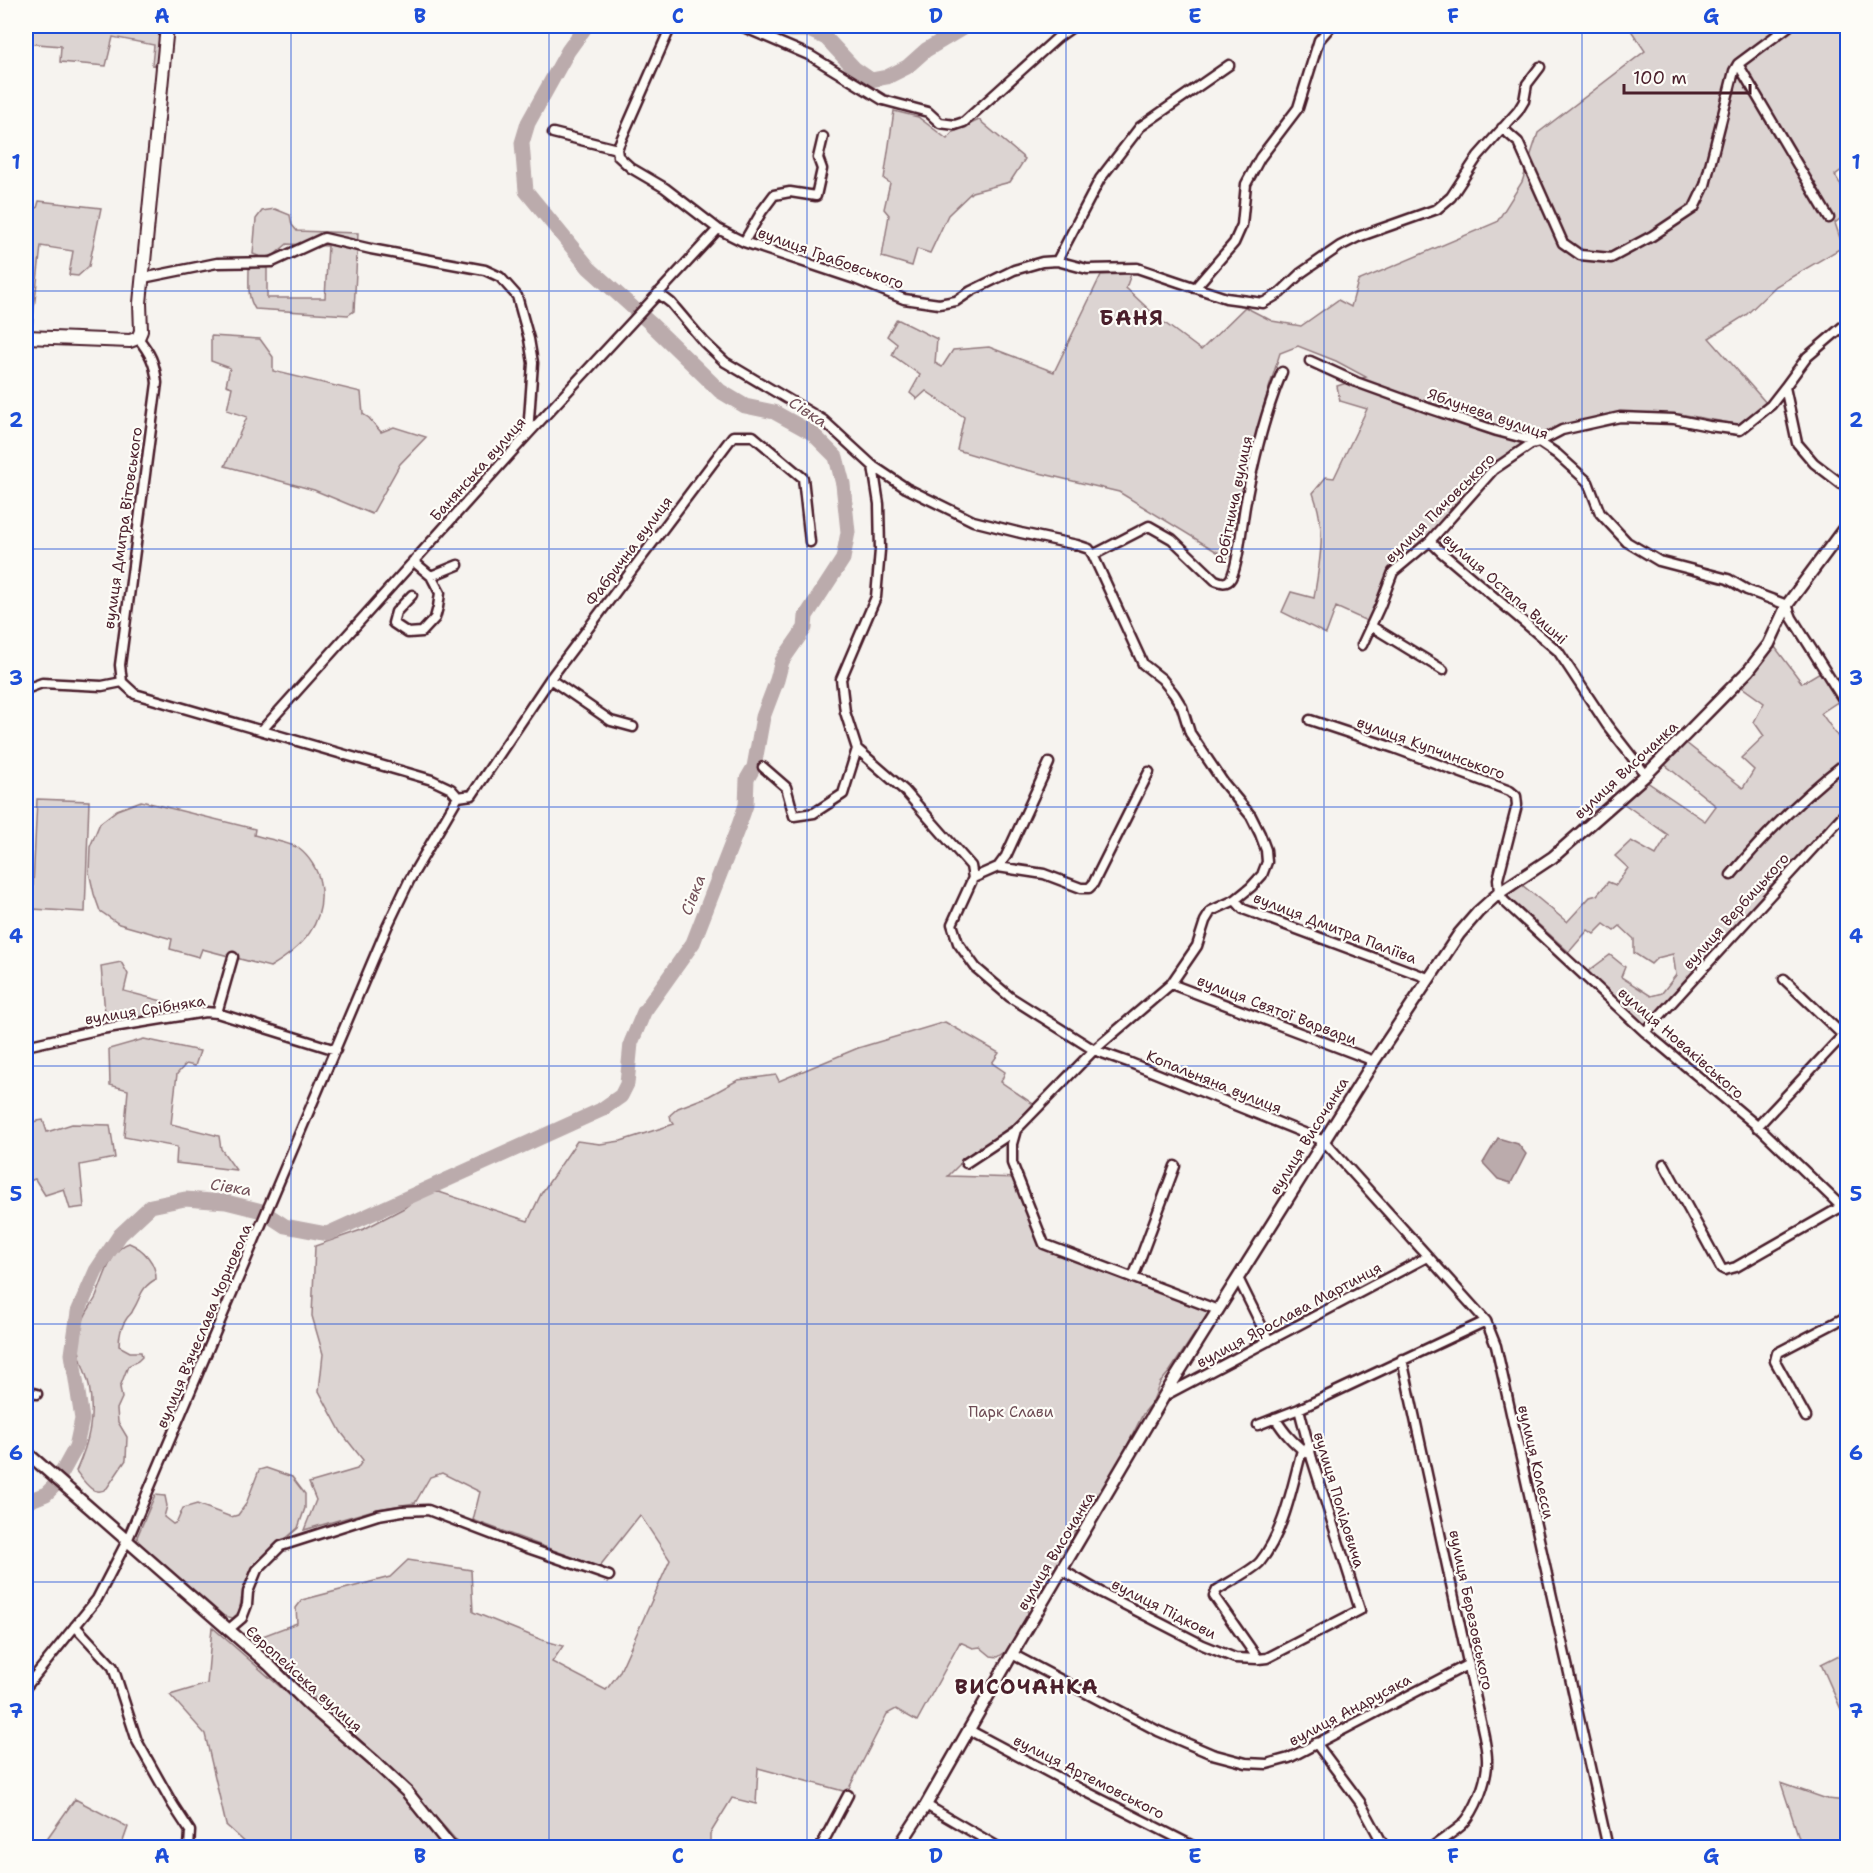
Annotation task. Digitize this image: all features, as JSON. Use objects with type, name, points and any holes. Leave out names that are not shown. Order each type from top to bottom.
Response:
[{"type":"main road","points":[[26,338],[130,341],[138,338],[141,331],[140,303],[167,26]]},
{"type":"street","points":[[553,133],[617,149],[671,26]]},
{"type":"street","points":[[741,26],[811,56],[883,100],[928,112],[940,123],[954,125],[964,122],[1057,38],[1074,26]]},
{"type":"street","points":[[1195,288],[1234,243],[1242,225],[1246,184],[1260,158],[1298,108],[1319,40],[1331,26]]},
{"type":"street","points":[[1502,128],[1518,142],[1563,243],[1580,255],[1611,258],[1652,236],[1694,208],[1705,185],[1734,71],[1738,64],[1789,26]]},
{"type":"street","points":[[1738,64],[1829,218]]},
{"type":"street","points":[[1057,261],[1100,179],[1140,127],[1229,65]]},
{"type":"street","name":"вулиця Грабовського","points":[[617,149],[618,156],[631,168],[665,188],[718,229],[744,242],[855,279],[904,299],[939,304],[956,301],[1014,270],[1042,262],[1057,261],[1087,269],[1137,267],[1226,297],[1263,303],[1280,293],[1301,273],[1340,246],[1358,237],[1437,209],[1451,197],[1478,156],[1518,111],[1524,101],[1527,84],[1540,67]]},
{"type":"street","points":[[744,242],[774,195],[790,192],[816,196],[822,170],[818,158],[823,137]]},
{"type":"street","name":"Банянська вулиця","points":[[262,730],[528,434],[718,229]]},
{"type":"street","points":[[143,278],[218,263],[272,262],[324,238],[485,270],[500,277],[517,296],[529,339],[533,363],[528,434]]},
{"type":"street","points":[[658,293],[671,303],[704,342],[725,362],[823,420],[873,466],[906,488],[973,521],[1089,549],[1143,664],[1162,679],[1174,694],[1182,707],[1190,733],[1223,782],[1251,816],[1266,850],[1267,862],[1262,875],[1235,900],[1211,911],[1205,921],[1197,946],[1171,984],[1094,1050],[1016,1130],[966,1163]]},
{"type":"street","name":"вулиця Пачовського","points":[[1362,645],[1393,572],[1430,541],[1493,471],[1531,444],[1562,430],[1620,417],[1674,419],[1740,430],[1770,405],[1807,357],[1848,322]]},
{"type":"street","name":"вулиця Дмитра Вітовського","points":[[122,682],[120,665],[157,383],[156,367],[138,338]]},
{"type":"street","name":"Яблунева вулиця","points":[[1310,361],[1356,382],[1428,408],[1539,442],[1557,454],[1588,482],[1600,513],[1627,542],[1659,561],[1728,579],[1747,590],[1787,605]]},
{"type":"street","name":"Робітнича вулиця","points":[[1093,555],[1149,526],[1172,539],[1215,580],[1222,583],[1227,582],[1231,577],[1236,556],[1246,500],[1270,400],[1282,372]]},
{"type":"street","points":[[1785,387],[1797,443],[1815,463],[1848,489]]},
{"type":"street","name":"Фабрична вулиця","points":[[458,798],[472,795],[550,679],[733,436],[753,436],[803,478],[810,542]]},
{"type":"street","points":[[873,466],[879,504],[880,550],[876,597],[841,679],[845,711],[857,749],[904,790],[971,866],[973,878],[998,867],[1006,856],[1049,763]]},
{"type":"street","name":"вулиця Височанка","points":[[898,1848],[926,1805],[1164,1396],[1374,1061],[1459,934],[1499,893],[1553,857],[1646,775],[1749,670],[1769,644],[1787,605],[1848,523]]},
{"type":"street","name":"вулиця Остапа Вишні","points":[[1430,541],[1558,651],[1606,725],[1646,775]]},
{"type":"street","points":[[413,561],[431,576],[440,593]]},
{"type":"street","points":[[431,576],[458,565]]},
{"type":"street","points":[[412,595],[396,612],[393,624],[408,633],[422,632],[435,618],[444,571]]},
{"type":"street","points":[[1787,605],[1792,618],[1848,707]]},
{"type":"street","points":[[1371,626],[1443,670]]},
{"type":"street","points":[[550,679],[611,721],[633,727]]},
{"type":"street","points":[[26,689],[42,683],[102,686],[122,682],[135,694],[432,780],[451,789],[458,798]]},
{"type":"street","name":"вулиця Купчинського","points":[[1310,720],[1394,748],[1510,791],[1516,796],[1517,805],[1498,879],[1499,893]]},
{"type":"street","points":[[763,766],[786,787],[794,816],[814,813],[843,794],[857,749]]},
{"type":"street","points":[[1731,875],[1779,821],[1848,761]]},
{"type":"street","points":[[998,867],[1044,874],[1081,888],[1089,888],[1149,772]]},
{"type":"street","name":"вулиця В'ячеслава Чорновола","points":[[26,1687],[97,1599],[127,1541],[387,927],[408,881],[458,798]]},
{"type":"street","name":"вулиця Вербицького","points":[[1645,1032],[1848,810]]},
{"type":"street","name":"Копальняна вулиця","points":[[973,878],[952,924],[958,943],[976,968],[1010,997],[1094,1050],[1324,1141]]},
{"type":"street","name":"вулиця Новаківського","points":[[1499,893],[1504,901],[1645,1032],[1757,1127],[1844,1210]]},
{"type":"street","name":"вулиця Дмитра Паліїва","points":[[1235,900],[1243,909],[1428,978]]},
{"type":"street","points":[[217,1013],[233,957]]},
{"type":"street","points":[[1757,1127],[1846,1035],[1784,979]]},
{"type":"street","name":"вулиця Святої Варвари","points":[[1171,984],[1374,1061]]},
{"type":"street","name":"вулиця Срібняка","points":[[26,1046],[101,1029],[205,1012],[217,1013],[336,1050]]},
{"type":"street","points":[[1016,1130],[1012,1144],[1012,1163],[1044,1244],[1218,1310]]},
{"type":"street","name":"вулиця Колесси","points":[[1324,1141],[1486,1321],[1496,1346],[1608,1848]]},
{"type":"street","points":[[1664,1164],[1721,1268],[1725,1270],[1736,1267],[1844,1210]]},
{"type":"street","points":[[1134,1278],[1175,1166]]},
{"type":"street","name":"вулиця Ярослава Мартинця","points":[[1164,1396],[1428,1257]]},
{"type":"street","points":[[1238,1278],[1269,1341]]},
{"type":"street","points":[[1806,1417],[1775,1361],[1777,1353],[1848,1316]]},
{"type":"street","points":[[1258,1425],[1299,1409],[1486,1321]]},
{"type":"street","name":"вулиця Березовського","points":[[1402,1359],[1469,1664],[1487,1759],[1476,1805],[1461,1826],[1431,1848]]},
{"type":"street","points":[[26,1391],[37,1394]]},
{"type":"street","name":"вулиця Полідовича","points":[[1258,1659],[1267,1658],[1360,1611],[1312,1459],[1299,1409]]},
{"type":"street","points":[[1275,1418],[1296,1446],[1312,1459]]},
{"type":"street","points":[[1258,1659],[1214,1596],[1217,1590],[1259,1563],[1278,1531],[1286,1510],[1302,1450]]},
{"type":"street","name":"Європейська вулиця","points":[[26,1452],[269,1665],[407,1792],[452,1848]]},
{"type":"street","points":[[228,1630],[242,1618],[247,1605],[248,1592],[257,1570],[280,1546],[390,1513],[428,1510],[609,1576]]},
{"type":"street","name":"вулиця Підкови","points":[[1062,1570],[1203,1645],[1235,1658],[1258,1659]]},
{"type":"street","points":[[75,1626],[113,1667],[137,1741],[190,1831],[189,1848]]},
{"type":"street","name":"вулиця Андрусяка","points":[[1012,1654],[1158,1731],[1212,1754],[1246,1763],[1267,1764],[1289,1758],[1469,1664]]},
{"type":"street","name":"вулиця Артемовського","points":[[969,1730],[1197,1848]]},
{"type":"street","points":[[1316,1743],[1360,1802],[1385,1848]]},
{"type":"street","points":[[820,1848],[848,1795]]},
{"type":"street","points":[[926,1805],[1000,1848]]},
{"type":"green space","points":[[26,26],[166,26],[163,67],[152,65],[154,45],[113,37],[106,66],[60,62],[61,46],[26,43]]},
{"type":"green space","points":[[1628,26],[1847,26],[1847,166],[1835,175],[1847,196],[1847,213],[1835,223],[1843,247],[1776,286],[1746,315],[1709,338],[1767,404],[1741,425],[1680,414],[1620,414],[1540,436],[1510,453],[1430,534],[1389,571],[1369,622],[1336,607],[1326,634],[1282,612],[1291,592],[1314,598],[1321,533],[1313,493],[1326,477],[1334,478],[1367,409],[1340,401],[1337,386],[1366,377],[1336,361],[1298,346],[1280,353],[1264,404],[1227,558],[1119,492],[1014,467],[957,450],[964,417],[926,391],[917,399],[910,393],[920,375],[892,355],[897,344],[887,336],[897,319],[937,339],[935,363],[942,367],[953,350],[989,347],[1054,372],[1101,275],[1131,274],[1126,288],[1158,318],[1201,350],[1245,307],[1272,321],[1301,326],[1338,300],[1351,307],[1358,281],[1497,222],[1522,182],[1538,133],[1645,51]]},
{"type":"green space","points":[[894,111],[918,117],[947,139],[953,132],[979,120],[1025,159],[1010,182],[972,192],[948,215],[930,253],[917,249],[912,266],[882,257],[889,215],[884,209],[890,183],[884,179]]},
{"type":"green space","points":[[39,201],[101,208],[89,266],[78,276],[69,275],[73,251],[41,246],[32,327],[26,326],[26,206],[37,208]]},
{"type":"green space","points":[[275,209],[290,215],[292,225],[297,231],[358,233],[354,311],[348,315],[255,309],[249,285],[249,269],[254,267],[267,268],[267,298],[325,298],[328,246],[287,244],[274,255],[263,258],[253,254],[256,219],[262,211]]},
{"type":"green space","points":[[211,336],[260,339],[273,357],[273,371],[361,392],[363,414],[381,432],[394,427],[426,437],[400,464],[372,514],[314,490],[225,466],[247,417],[227,410],[232,387],[226,385],[230,368],[211,361]]},
{"type":"green space","points":[[1775,647],[1802,683],[1820,672],[1839,701],[1821,713],[1843,744],[1847,743],[1847,812],[1650,1032],[1587,972],[1610,955],[1625,967],[1621,977],[1651,996],[1662,993],[1676,975],[1673,954],[1657,958],[1651,964],[1634,953],[1634,939],[1620,926],[1614,931],[1604,924],[1594,934],[1588,930],[1569,952],[1507,896],[1522,885],[1567,922],[1590,897],[1597,895],[1608,882],[1616,885],[1628,868],[1615,856],[1631,841],[1656,855],[1668,835],[1623,803],[1647,782],[1705,821],[1716,806],[1664,764],[1686,743],[1743,788],[1754,770],[1741,758],[1764,736],[1754,722],[1764,703],[1742,687]]},
{"type":"green space","points":[[37,799],[89,801],[85,912],[32,909]]},
{"type":"green space","points":[[141,801],[255,829],[254,835],[290,844],[302,851],[317,873],[321,897],[316,922],[302,943],[270,967],[202,949],[199,957],[170,949],[172,939],[119,924],[100,911],[89,872],[90,847],[100,823],[117,810]]},
{"type":"green space","points":[[121,962],[128,974],[124,991],[200,1011],[106,1025],[101,966]]},
{"type":"green space","name":"Парк Слави","points":[[945,1022],[999,1053],[992,1063],[1005,1072],[1001,1082],[1033,1104],[1020,1119],[961,1163],[948,1176],[1021,1178],[1047,1244],[1213,1306],[1160,1383],[1152,1403],[1143,1414],[1112,1476],[1079,1523],[1062,1560],[1045,1584],[1025,1604],[1030,1619],[1010,1649],[998,1657],[991,1656],[980,1647],[973,1648],[960,1642],[917,1721],[896,1709],[887,1714],[847,1792],[758,1768],[756,1804],[732,1798],[710,1834],[710,1847],[462,1847],[387,1766],[252,1640],[297,1623],[296,1608],[302,1600],[390,1577],[408,1560],[471,1570],[473,1612],[542,1640],[563,1646],[552,1662],[606,1690],[619,1673],[670,1560],[640,1515],[599,1567],[473,1520],[480,1492],[442,1473],[430,1477],[415,1503],[377,1509],[304,1530],[316,1500],[309,1483],[357,1469],[363,1460],[341,1432],[319,1391],[323,1354],[312,1316],[315,1246],[364,1229],[404,1208],[423,1193],[439,1192],[528,1221],[541,1194],[577,1141],[600,1144],[621,1141],[674,1124],[670,1115],[678,1108],[709,1096],[738,1080],[776,1075],[779,1081],[858,1048]]},
{"type":"green space","points":[[144,1039],[200,1051],[195,1066],[186,1064],[177,1074],[171,1124],[219,1136],[221,1149],[236,1170],[176,1163],[177,1147],[124,1137],[128,1090],[110,1085],[109,1049]]},
{"type":"green space","points":[[43,1120],[47,1132],[72,1124],[110,1125],[115,1158],[80,1165],[84,1207],[70,1209],[64,1189],[45,1195],[35,1179],[26,1182],[26,1123]]},
{"type":"green space","points":[[129,1243],[148,1257],[154,1267],[156,1279],[144,1290],[121,1331],[119,1346],[130,1352],[141,1352],[142,1357],[128,1366],[120,1387],[122,1398],[117,1409],[118,1422],[127,1437],[126,1460],[107,1488],[98,1491],[89,1487],[76,1471],[84,1450],[91,1419],[91,1397],[79,1344],[84,1318],[96,1297],[108,1266],[117,1251]]},
{"type":"green space","points":[[266,1468],[292,1477],[305,1494],[305,1508],[298,1528],[260,1561],[244,1585],[239,1612],[233,1618],[224,1616],[138,1542],[137,1537],[155,1495],[165,1496],[167,1506],[164,1517],[173,1524],[177,1522],[183,1508],[197,1504],[231,1517],[238,1515],[246,1504],[259,1470]]},
{"type":"green space","points":[[212,1627],[401,1793],[446,1847],[250,1847],[226,1825],[205,1734],[170,1695],[207,1684]]},
{"type":"green space","points":[[1847,1651],[1847,1723],[1821,1664]]},
{"type":"green space","points":[[1781,1783],[1827,1799],[1847,1801],[1847,1847],[1802,1847]]},
{"type":"green space","points":[[75,1799],[128,1827],[121,1847],[41,1847]]},
{"type":"shaded area","points":[[1498,1138],[1518,1144],[1526,1154],[1511,1183],[1498,1179],[1483,1163]]},
{"type":"waterway","name":"Сівка","points":[[26,1502],[46,1494],[55,1485],[76,1447],[82,1419],[72,1354],[78,1312],[96,1271],[120,1235],[151,1206],[185,1199],[226,1202],[262,1211],[285,1226],[327,1234],[601,1110],[621,1096],[627,1084],[631,1043],[644,1012],[693,943],[739,825],[746,805],[747,779],[754,767],[763,717],[782,661],[805,628],[806,616],[843,559],[848,532],[843,484],[836,457],[812,433],[774,412],[745,406],[720,391],[589,268],[526,191],[522,143],[528,123],[568,51],[586,26]]},
{"type":"waterway","name":"Сівка","points":[[790,26],[790,30],[809,30],[826,38],[855,69],[871,80],[887,77],[907,67],[926,50],[966,26]]},
{"type":"district","name":"БАНЯ","points":[[1132,318]]},
{"type":"district","name":"ВИСОЧАНКА","points":[[1027,1687]]}]
